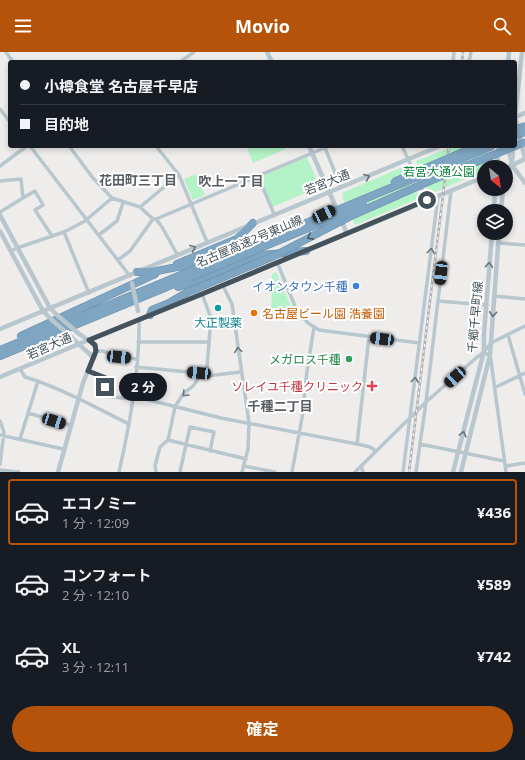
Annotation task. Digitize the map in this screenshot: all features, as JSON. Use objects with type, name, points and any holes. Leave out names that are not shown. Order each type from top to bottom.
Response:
[{"type":"highway","points":[[137,272],[157,272],[219,257],[242,245],[268,237],[324,214],[473,148]]},
{"type":"highway","name":"名古屋高速2号東山線","points":[[0,356],[95,317],[190,275],[268,237],[375,192],[487,148]]},
{"type":"highway","name":"名古屋高速2号東山線","points":[[0,348],[190,275],[431,179],[503,148]]},
{"type":"highway","points":[[487,156],[504,148]]},
{"type":"highway","points":[[150,315],[152,310],[169,303],[186,293],[267,259],[343,220],[431,179],[506,148]]},
{"type":"highway","points":[[431,179],[507,148]]},
{"type":"highway","points":[[171,266],[237,239],[253,223]]},
{"type":"highway","points":[[95,317],[212,276],[261,255],[306,251]]},
{"type":"highway","points":[[0,348],[38,328],[155,274]]},
{"type":"street","points":[[183,60],[194,52]]},
{"type":"street","points":[[517,99],[522,52]]},
{"type":"street","points":[[0,109],[2,115]]},
{"type":"street","points":[[513,165],[525,159],[517,126]]},
{"type":"street","points":[[0,166],[25,148]]},
{"type":"street","points":[[30,148],[118,260],[130,276],[132,283],[139,320],[138,342],[129,424],[120,472]]},
{"type":"street","points":[[70,148],[93,178],[112,198],[140,207],[155,219],[162,227],[177,254]]},
{"type":"street","points":[[158,148],[180,175],[206,242]]},
{"type":"street","points":[[310,148],[347,234]]},
{"type":"street","points":[[118,260],[130,251],[155,219],[325,148],[341,187]]},
{"type":"street","points":[[403,148],[427,200]]},
{"type":"street","name":"若宮大通","points":[[0,329],[130,276],[177,254],[435,148]]},
{"type":"street","points":[[498,160],[499,148]]},
{"type":"street","points":[[508,148],[511,160]]},
{"type":"street","points":[[512,160],[514,148]]},
{"type":"street","points":[[513,166],[525,183]]},
{"type":"street","points":[[140,207],[180,175]]},
{"type":"street","points":[[258,176],[274,214]]},
{"type":"street","points":[[0,181],[21,179],[23,198]]},
{"type":"street","name":"若宮大通","points":[[0,377],[477,180]]},
{"type":"street","points":[[0,212],[35,191],[43,205],[35,210],[52,236]]},
{"type":"street","points":[[416,472],[426,402],[450,191]]},
{"type":"street","points":[[403,472],[438,196]]},
{"type":"street","points":[[11,251],[64,232],[85,221],[86,218],[112,198]]},
{"type":"street","points":[[99,235],[117,221],[123,202]]},
{"type":"street","points":[[0,215],[50,308],[78,333],[95,345],[96,351],[94,358],[88,371],[70,425],[58,472]]},
{"type":"street","points":[[0,231],[43,311],[94,358]]},
{"type":"street","points":[[64,232],[89,293]]},
{"type":"street","name":"千郷千早町線","points":[[453,472],[483,353],[491,240]]},
{"type":"street","points":[[499,243],[525,245]]},
{"type":"street","name":"千郷千早町線","points":[[461,472],[490,355],[499,243]]},
{"type":"street","points":[[277,262],[297,310],[308,323],[319,330],[324,332],[419,344]]},
{"type":"street","points":[[223,286],[232,304],[249,423],[246,459],[242,472]]},
{"type":"street","points":[[156,472],[155,466],[160,447],[168,440],[175,406],[183,394],[193,386],[207,367],[211,318],[202,294]]},
{"type":"street","points":[[494,296],[525,299]]},
{"type":"street","points":[[438,300],[486,305]]},
{"type":"street","points":[[355,472],[426,402],[483,353],[491,343],[525,326]]},
{"type":"street","points":[[292,472],[300,433],[309,352],[314,327]]},
{"type":"street","points":[[508,335],[525,394]]},
{"type":"street","points":[[357,444],[369,337]]},
{"type":"street","points":[[138,342],[208,342]]},
{"type":"street","points":[[96,351],[103,351],[119,357],[136,359]]},
{"type":"street","points":[[483,353],[490,355],[496,387],[506,472]]},
{"type":"street","points":[[136,367],[199,373],[206,376],[241,372]]},
{"type":"street","points":[[20,369],[25,377],[129,424]]},
{"type":"street","points":[[88,371],[106,378],[104,396],[132,397],[249,423],[357,444],[370,447],[376,451]]},
{"type":"street","points":[[496,387],[525,373]]},
{"type":"street","points":[[20,439],[38,382]]},
{"type":"street","points":[[28,413],[70,425]]},
{"type":"street","points":[[0,421],[4,432],[2,436],[0,464]]},
{"type":"street","points":[[180,472],[190,427],[214,432],[210,451]]},
{"type":"street","points":[[2,436],[63,449]]},
{"type":"street","points":[[168,440],[246,459]]},
{"type":"street","points":[[420,444],[505,464],[525,463]]},
{"type":"street","points":[[244,466],[275,472]]},
{"type":"street","points":[[361,466],[363,472]]},
{"type":"street","points":[[0,470],[19,472]]},
{"type":"green space","points":[[247,148],[286,149],[253,163]]},
{"type":"green space","name":"若宮大通公園","points":[[450,148],[486,148],[487,160],[477,160],[477,174],[430,194],[416,161]]},
{"type":"green space","points":[[307,157],[320,187],[272,207],[260,179],[262,176]]},
{"type":"green space","name":"若宮大通公園","points":[[405,166],[420,198],[355,225],[343,199],[342,193]]},
{"type":"green space","points":[[196,174],[205,195],[193,200],[184,179]]},
{"type":"green space","points":[[276,272],[293,310],[286,316],[271,321],[272,274]]},
{"type":"railway","points":[[462,60],[463,52]]},
{"type":"railway","points":[[409,472],[449,148]]},
{"type":"place","name":"イオンタウン千種","points":[[356,286]]},
{"type":"place","name":"大正製薬","points":[[218,308]]},
{"type":"place","name":"名古屋ビール園 浩養園","points":[[254,313]]},
{"type":"place","name":"メガロス千種","points":[[349,359]]},
{"type":"place","name":"ソレイユ千種クリニック","points":[[372,386]]},
{"type":"district","name":"花田町三丁目","points":[[138,180]]},
{"type":"district","name":"吹上一丁目","points":[[231,181]]},
{"type":"district","name":"千種二丁目","points":[[280,406]]},
{"type":"route","points":[[105,387],[106,378],[88,371],[96,351],[95,345],[89,340],[427,200]]}]
